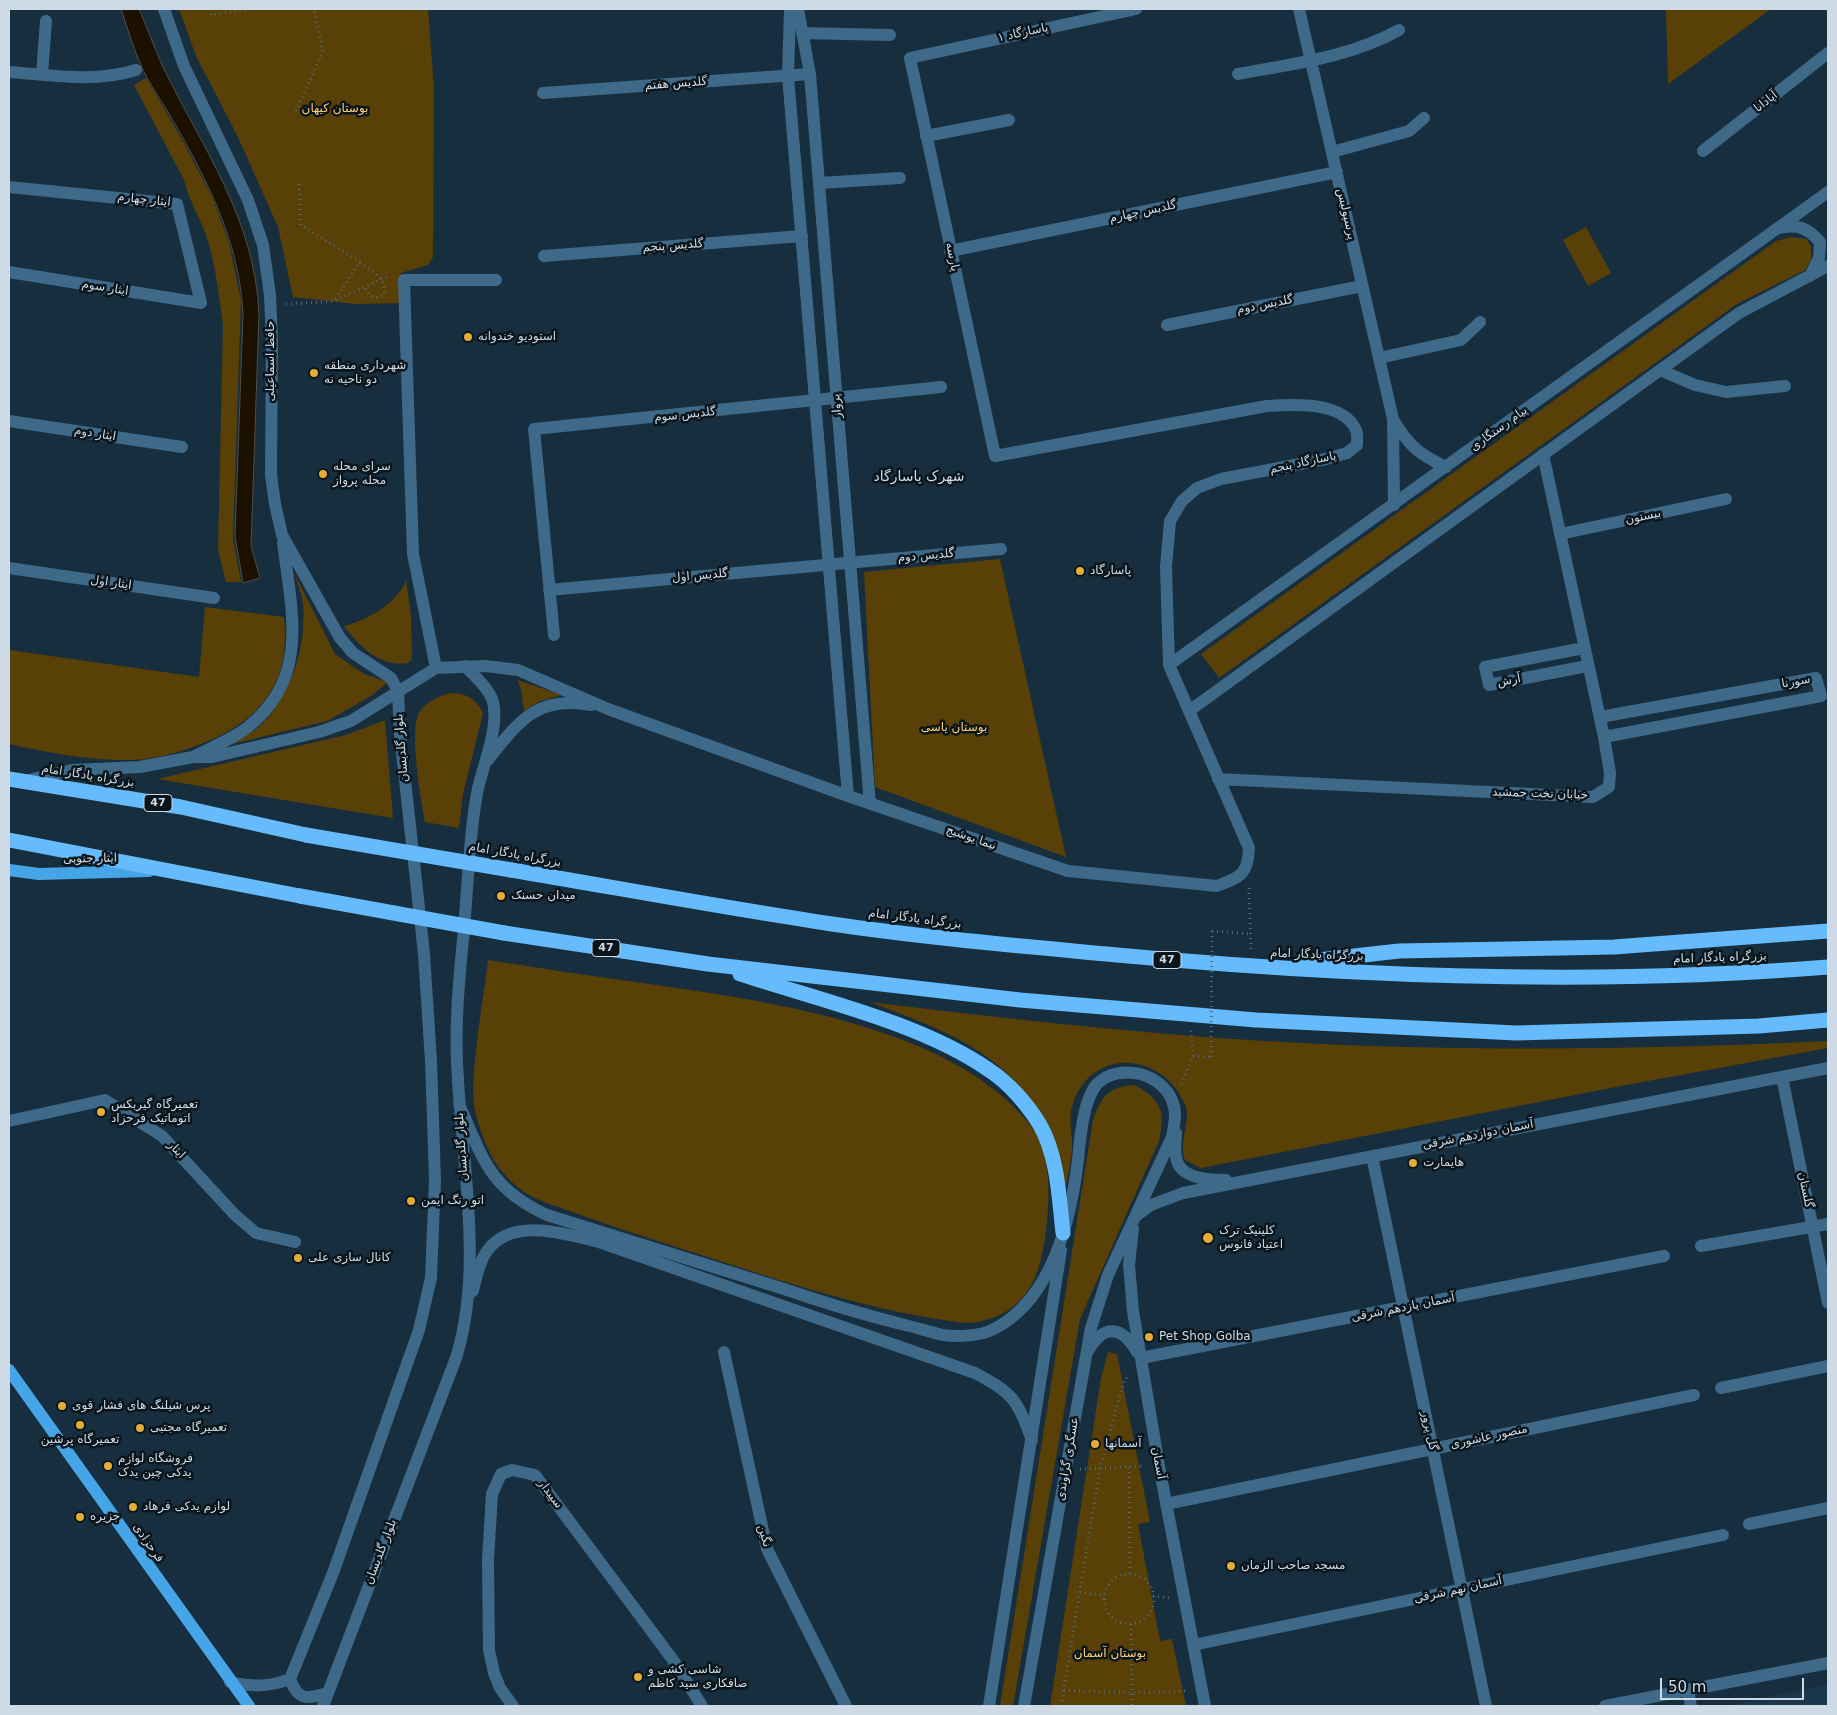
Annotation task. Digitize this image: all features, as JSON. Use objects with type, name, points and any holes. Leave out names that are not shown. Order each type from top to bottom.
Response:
[{"type":"highway","name":"بزرگراه یادگار امام","points":[[16,780],[181,807],[306,835],[834,924],[1023,946],[1253,968],[1517,978],[1758,973],[1828,967]]},
{"type":"highway","name":"47","points":[[9,840],[504,933],[708,964],[1020,1000],[1256,1020],[1516,1033],[1759,1026],[1828,1020]]},
{"type":"highway","points":[[1253,968],[1399,951],[1614,947],[1828,931]]},
{"type":"highway","points":[[708,964],[884,1021],[962,1054],[990,1070],[1027,1106],[1040,1126],[1050,1149],[1063,1233]]},
{"type":"main road","points":[[9,772],[16,780]]},
{"type":"main road","name":"ایثار جنوبی","points":[[9,870],[39,874],[173,870]]},
{"type":"main road","name":"فرحزادی","points":[[9,1370],[248,1706]]},
{"type":"street","name":"حافظ اسماعیلی","points":[[164,9],[184,66],[248,200],[257,224],[267,265],[271,306],[271,475],[282,535],[340,638],[353,653],[386,674],[398,691]]},
{"type":"street","name":"پرواز","points":[[790,9],[788,76],[848,796]]},
{"type":"street","name":"پرواز","points":[[798,9],[810,74],[870,804]]},
{"type":"street","name":"پاسارگاد ۱","points":[[910,58],[1136,9]]},
{"type":"street","name":"پرسپولیس","points":[[1299,9],[1393,419],[1394,504]]},
{"type":"street","points":[[42,74],[46,21]]},
{"type":"street","points":[[1238,74],[1311,60],[1380,41],[1399,30]]},
{"type":"street","points":[[802,33],[890,35]]},
{"type":"street","name":"آپادانا","points":[[1703,151],[1828,53]]},
{"type":"street","name":"پارسه","points":[[910,58],[950,251],[996,456]]},
{"type":"street","points":[[9,72],[112,77],[136,70]]},
{"type":"street","name":"گلدیس هفتم","points":[[543,93],[810,74]]},
{"type":"street","points":[[1332,152],[1409,131],[1424,118]]},
{"type":"street","points":[[926,136],[1008,120]]},
{"type":"street","name":"گلدیس چهارم","points":[[950,251],[1336,172]]},
{"type":"street","points":[[819,183],[900,178]]},
{"type":"street","name":"ایثار چهارم","points":[[9,187],[177,204],[201,303]]},
{"type":"street","name":"پیام رستگاری","points":[[1169,665],[1828,192]]},
{"type":"street","points":[[1776,230],[1794,225],[1810,231],[1820,242],[1819,258],[1810,276]]},
{"type":"street","name":"گلدیس پنجم","points":[[544,256],[802,236]]},
{"type":"street","points":[[1189,711],[1739,313],[1828,266]]},
{"type":"street","name":"ایثار سوم","points":[[9,272],[201,303]]},
{"type":"street","points":[[436,668],[413,554],[404,280],[496,280]]},
{"type":"street","name":"گلدیس دوم","points":[[1167,325],[1362,286]]},
{"type":"street","points":[[1379,358],[1460,340],[1480,322]]},
{"type":"street","points":[[1660,370],[1695,385],[1726,392],[1785,386]]},
{"type":"street","points":[[837,400],[941,388]]},
{"type":"street","name":"گلدیس سوم","points":[[549,590],[534,429],[837,400]]},
{"type":"street","name":"پاسارگاد پنجم","points":[[996,456],[1268,406],[1298,404],[1325,408],[1348,419],[1357,431],[1357,445],[1347,453],[1326,459],[1221,479],[1197,488],[1182,501],[1170,520],[1166,567],[1169,665]]},
{"type":"street","name":"پرسپولیس","points":[[1393,419],[1405,440],[1424,457],[1446,467]]},
{"type":"street","name":"ایثار دوم","points":[[9,421],[182,447]]},
{"type":"street","name":"خیابان تخت جمشید","points":[[1218,778],[1593,797],[1609,787],[1610,773],[1604,737],[1587,666],[1543,454]]},
{"type":"street","name":"بیستون","points":[[1560,534],[1726,499]]},
{"type":"street","points":[[193,757],[247,728],[276,694],[286,673],[294,640],[282,535]]},
{"type":"street","name":"گلدیس دوم","points":[[850,562],[1001,549]]},
{"type":"street","name":"گلدیس اول","points":[[549,590],[850,562]]},
{"type":"street","name":"ایثار اول","points":[[9,568],[214,598]]},
{"type":"street","points":[[549,590],[554,635]]},
{"type":"street","name":"آرش","points":[[1584,648],[1485,667],[1489,685],[1587,666]]},
{"type":"street","points":[[1169,665],[1249,848],[1248,866]]},
{"type":"street","points":[[16,780],[72,770],[140,767],[193,757],[212,757],[331,728],[351,721],[436,668],[465,666],[504,667],[518,670],[608,708]]},
{"type":"street","name":"بلوار گلدیسان","points":[[323,1706],[456,1358],[465,1318],[469,1254],[456,1052],[461,960],[477,795],[494,708],[492,699],[485,686],[465,666]]},
{"type":"street","name":"سورنا","points":[[1600,717],[1816,678],[1821,696],[1604,737]]},
{"type":"street","name":"بلوار گلدیسان","points":[[290,1679],[333,1574],[415,1340],[431,1278],[435,1180],[431,1061],[424,954],[400,734],[398,691]]},
{"type":"street","points":[[484,764],[521,720],[545,707],[582,704],[608,708]]},
{"type":"street","name":"نیما یوشیج","points":[[608,708],[870,804],[1068,871],[1217,886],[1237,879],[1248,866]]},
{"type":"street","name":"آسمان دوازدهم شرقی","points":[[1134,1218],[1151,1205],[1166,1198],[1372,1156],[1828,1068]]},
{"type":"street","points":[[989,1706],[1063,1233],[1076,1178],[1082,1127],[1089,1100],[1097,1085],[1112,1075],[1130,1072],[1148,1076],[1163,1086],[1173,1102],[1175,1156],[1177,1164],[1183,1171],[1198,1177],[1218,1180],[1251,1180]]},
{"type":"street","name":"گلستان","points":[[1782,1077],[1828,1303]]},
{"type":"street","name":"ایثار","points":[[9,1120],[106,1100],[162,1136],[236,1215],[256,1233],[295,1242]]},
{"type":"street","points":[[459,1104],[484,1162],[495,1178],[522,1203],[530,1207],[547,1215],[830,1304],[943,1335],[982,1333],[1016,1316],[1031,1299],[1063,1233]]},
{"type":"street","name":"عسگری گراوندی","points":[[1024,1706],[1067,1470],[1084,1360],[1095,1314],[1108,1275],[1172,1137],[1175,1120]]},
{"type":"street","name":"گل پرور","points":[[1372,1156],[1486,1706]]},
{"type":"street","name":"آسمان","points":[[1134,1218],[1129,1282],[1159,1466],[1205,1706]]},
{"type":"street","points":[[1701,1246],[1828,1224]]},
{"type":"street","points":[[465,1318],[481,1263],[493,1243],[513,1233],[551,1231],[600,1242],[975,1373],[1004,1389],[1014,1399],[1032,1440]]},
{"type":"street","name":"آسمان یازدهم شرقی","points":[[1141,1358],[1664,1256]]},
{"type":"street","points":[[1084,1360],[1094,1343],[1106,1332],[1112,1331],[1121,1332],[1129,1338],[1141,1358]]},
{"type":"street","name":"نگین","points":[[724,1352],[767,1548],[846,1706]]},
{"type":"street","points":[[1721,1388],[1828,1366]]},
{"type":"street","name":"منصور عاشوری","points":[[1166,1504],[1694,1395]]},
{"type":"street","name":"سپیدار","points":[[507,1704],[494,1673],[489,1650],[488,1560],[492,1494],[501,1474],[512,1470],[535,1475],[673,1660],[702,1706]]},
{"type":"street","points":[[1749,1524],[1828,1508]]},
{"type":"street","name":"آسمان نهم شرقی","points":[[1193,1645],[1723,1535]]},
{"type":"street","points":[[1605,1706],[1828,1663]]},
{"type":"street","points":[[230,1682],[249,1686],[264,1686],[290,1679],[295,1692],[301,1696],[312,1698],[328,1693]]},
{"type":"street","points":[[1688,1690],[1691,1706]]},
{"type":"path","points":[[210,9],[211,15],[249,9]]},
{"type":"path","points":[[296,111],[322,51],[314,9]]},
{"type":"path","points":[[299,184],[301,225],[360,262],[381,279],[385,288],[384,295],[376,298],[370,295],[364,287]]},
{"type":"path","points":[[334,301],[360,262]]},
{"type":"path","points":[[271,306],[334,301],[387,276],[404,280]]},
{"type":"path","points":[[1193,1056],[1211,1057],[1212,931],[1250,934],[1248,866]]},
{"type":"path","points":[[1173,1102],[1193,1056],[1191,1014]]},
{"type":"path","points":[[1061,1706],[1100,1469],[1124,1381]]},
{"type":"path","points":[[1067,1470],[1159,1466]]},
{"type":"path","points":[[1129,1467],[1130,1574]]},
{"type":"path","points":[[1130,1574],[1143,1579],[1148,1584],[1153,1596],[1150,1612],[1145,1618],[1132,1624],[1124,1624],[1110,1616],[1104,1602],[1104,1594],[1110,1582],[1116,1578],[1130,1574]]},
{"type":"path","points":[[1075,1592],[1104,1594]]},
{"type":"path","points":[[1132,1624],[1132,1706]]},
{"type":"path","points":[[1064,1690],[1132,1693],[1202,1690]]},
{"type":"shaded area","points":[[121,9],[139,9],[162,65],[224,185],[248,246],[255,279],[259,314],[251,546],[260,578],[243,583],[235,536],[243,314],[236,262],[209,189],[185,142],[143,70]]},
{"type":"shaded area","points":[[1828,1684],[1828,1706],[1728,1706]]},
{"type":"green space","name":"بوستان کیهان","points":[[179,9],[428,9],[434,89],[433,257],[428,265],[401,273],[401,303],[355,304],[293,297],[278,227],[237,135],[196,56]]},
{"type":"green space","points":[[1666,9],[1771,9],[1668,84]]},
{"type":"green space","points":[[146,78],[184,143],[212,197],[229,243],[241,300],[233,538],[241,582],[226,582],[218,550],[223,325],[215,272],[205,233],[184,180],[134,85]]},
{"type":"green space","points":[[1586,227],[1611,273],[1588,286],[1563,240]]},
{"type":"green space","points":[[1791,237],[1806,239],[1811,246],[1811,260],[1805,270],[1737,304],[1219,678],[1201,654],[1776,241]]},
{"type":"green space","name":"بوستان یاسی","points":[[1000,559],[1066,857],[875,787],[864,572]]},
{"type":"green space","points":[[293,571],[335,654],[364,674],[388,682],[371,696],[327,721],[216,748],[245,736],[261,725],[272,713],[289,685],[299,653],[304,620],[300,591]]},
{"type":"green space","points":[[406,580],[411,615],[412,659],[408,663],[398,664],[380,659],[372,654],[344,626],[362,620],[380,610],[396,596]]},
{"type":"green space","points":[[205,607],[284,617],[285,642],[282,664],[275,683],[265,700],[252,715],[235,727],[186,750],[163,756],[133,760],[86,758],[9,744],[9,650],[199,677]]},
{"type":"green space","points":[[517,680],[562,695],[540,701],[524,711],[521,689]]},
{"type":"green space","points":[[451,693],[462,694],[470,698],[483,713],[463,794],[459,828],[425,822],[415,749],[416,722],[419,713],[433,700]]},
{"type":"green space","points":[[385,720],[393,818],[157,779],[346,735]]},
{"type":"green space","points":[[488,960],[700,991],[797,1009],[846,1021],[895,1037],[940,1056],[981,1080],[1015,1108],[1031,1125],[1044,1154],[1048,1179],[1046,1230],[1042,1257],[1033,1282],[1018,1303],[1008,1311],[995,1317],[972,1323],[962,1323],[920,1316],[847,1300],[774,1278],[620,1228],[528,1195],[510,1180],[492,1157],[476,1116],[473,1091],[475,1059]]},
{"type":"green space","points":[[870,1002],[1116,1029],[1215,1038],[1335,1045],[1616,1048],[1828,1041],[1828,1048],[1626,1085],[1201,1168],[1185,1160],[1183,1146],[1187,1110],[1177,1090],[1166,1078],[1153,1069],[1137,1064],[1114,1064],[1094,1073],[1079,1090],[1074,1100],[1071,1112],[1072,1145],[1070,1168],[1063,1199],[1053,1134],[1033,1103],[1016,1082],[979,1052],[959,1040],[917,1020]]},
{"type":"green space","points":[[1135,1085],[1151,1096],[1159,1107],[1162,1122],[1159,1141],[1080,1319],[1013,1706],[1000,1706],[1093,1120],[1099,1105],[1107,1094],[1112,1090]]},
{"type":"green space","name":"بوستان آسمان","points":[[1108,1352],[1117,1354],[1150,1522],[1138,1524],[1160,1641],[1172,1639],[1186,1706],[1050,1706],[1101,1378]]},
{"type":"place","name":"استودیو خندوانه","points":[[468,337]]},
{"type":"place","name":"شهرداری منطقه دو ناحیه نه","points":[[314,373]]},
{"type":"place","name":"سرای محله محله پرواز","points":[[323,474]]},
{"type":"place","name":"پاسارگاد","points":[[1080,571]]},
{"type":"place","name":"میدان حسنک","points":[[501,896]]},
{"type":"place","name":"تعمیرگاه گیربکس اتوماتیک فرحزاد","points":[[101,1112]]},
{"type":"place","name":"هایمارت","points":[[1413,1163]]},
{"type":"place","name":"اتو رنگ ایمن","points":[[411,1201]]},
{"type":"place","name":"کلینیک ترک اعتیاد فانوس","points":[[1208,1238]]},
{"type":"place","name":"کانال سازی علی","points":[[298,1258]]},
{"type":"place","name":"Pet Shop Golba","points":[[1149,1337]]},
{"type":"place","name":"پرس شیلنگ های فشار قوی","points":[[62,1406]]},
{"type":"place","name":"تعمیرگاه پرشین","points":[[80,1425]]},
{"type":"place","name":"تعمیرگاه مجتبی","points":[[140,1428]]},
{"type":"place","name":"آسمانها","points":[[1095,1444]]},
{"type":"place","name":"فروشگاه لوازم یدکی چین یدک","points":[[108,1466]]},
{"type":"place","name":"لوازم یدکی فرهاد","points":[[133,1507]]},
{"type":"place","name":"جزیره","points":[[80,1517]]},
{"type":"place","name":"مسجد صاحب الزمان","points":[[1231,1566]]},
{"type":"place","name":"شاسی کشی و صافکاری سید کاظم","points":[[638,1677]]},
{"type":"district","name":"شهرک پاسارگاد","points":[[919,477]]}]
